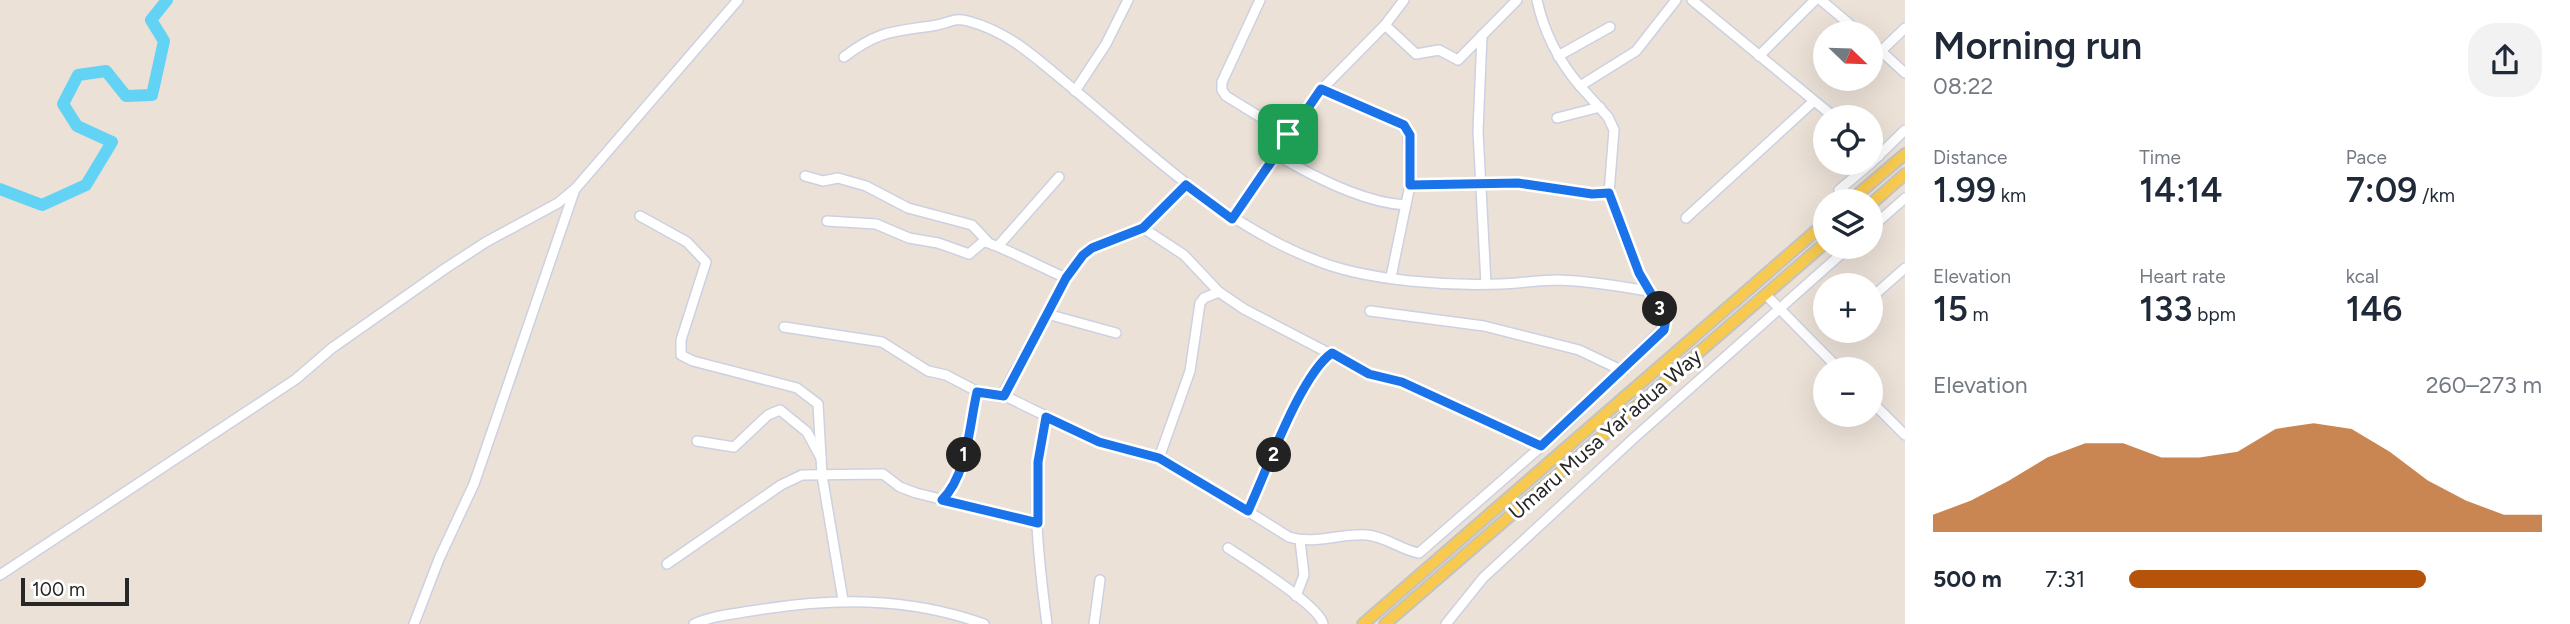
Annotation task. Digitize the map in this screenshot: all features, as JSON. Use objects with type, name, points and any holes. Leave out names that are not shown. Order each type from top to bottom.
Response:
[{"type":"main road","points":[[1863,189],[1905,154]]},
{"type":"main road","points":[[1883,193],[1905,174]]},
{"type":"main road","name":"Umaru Musa Yar'adua Way","points":[[1363,624],[1813,233]]},
{"type":"main road","name":"Umaru Musa Yar'adua Way","points":[[1385,624],[1813,254]]},
{"type":"street","points":[[0,575],[296,379],[332,348],[446,268],[486,242],[558,203],[576,188],[738,0]]},
{"type":"street","points":[[1260,0],[1223,82],[1222,90],[1226,96],[1288,134]]},
{"type":"street","points":[[1232,219],[1321,89],[1385,25],[1404,0]]},
{"type":"street","points":[[1385,25],[1419,55],[1439,50],[1458,60],[1517,0]]},
{"type":"street","points":[[784,327],[882,342],[928,371],[946,375],[977,392],[1004,396],[1099,442],[1159,458],[1276,529],[1300,540],[1363,534],[1383,537],[1419,553],[1623,371],[1666,325],[1666,319],[1648,291],[1621,230],[1609,193],[1614,130],[1600,107],[1558,56],[1544,28],[1537,0]]},
{"type":"street","points":[[1580,86],[1636,51],[1676,0]]},
{"type":"street","points":[[1692,0],[1819,105]]},
{"type":"street","points":[[1759,56],[1815,0]]},
{"type":"street","points":[[1821,0],[1846,21]]},
{"type":"street","points":[[1076,91],[1124,2]]},
{"type":"street","points":[[845,57],[862,44],[891,30],[959,19],[1014,39],[1157,157],[1186,185],[1232,219],[1324,263],[1391,277],[1486,284],[1562,280],[1648,291]]},
{"type":"street","points":[[1558,56],[1610,27]]},
{"type":"street","points":[[1883,49],[1905,28]]},
{"type":"street","points":[[1482,35],[1478,131],[1486,284]]},
{"type":"street","points":[[1883,53],[1905,73]]},
{"type":"street","points":[[1321,89],[1404,125],[1410,135],[1410,185],[1391,277]]},
{"type":"street","points":[[1686,218],[1814,101]]},
{"type":"street","points":[[1558,118],[1600,107]]},
{"type":"street","points":[[1883,152],[1905,130]]},
{"type":"street","points":[[1275,154],[1304,171],[1370,199],[1406,205]]},
{"type":"street","points":[[1840,189],[1857,175]]},
{"type":"street","points":[[805,177],[823,181],[838,178],[866,186],[908,208],[972,225],[987,241],[999,245],[1020,259],[1066,278]]},
{"type":"street","points":[[999,245],[1059,177]]},
{"type":"street","points":[[1410,185],[1481,183],[1609,193]]},
{"type":"street","points":[[1004,396],[1066,278],[1092,248],[1143,228],[1186,185]]},
{"type":"street","points":[[414,624],[439,559],[474,484],[576,188]]},
{"type":"street","points":[[1883,217],[1905,198]]},
{"type":"street","points":[[640,216],[687,242],[706,262],[681,340],[681,355],[693,361],[805,391],[818,404],[821,412],[822,475],[843,600]]},
{"type":"street","points":[[827,221],[876,224],[909,238],[938,243],[969,254],[987,241]]},
{"type":"street","points":[[1143,228],[1184,255],[1219,292],[1244,309],[1369,374],[1402,382],[1541,446]]},
{"type":"street","points":[[1446,624],[1483,578],[1835,259]]},
{"type":"street","points":[[1883,287],[1905,268]]},
{"type":"street","points":[[1159,458],[1190,371],[1200,303],[1204,298],[1219,292]]},
{"type":"street","points":[[1766,295],[1827,357]]},
{"type":"street","points":[[1370,310],[1484,326],[1579,350],[1623,371]]},
{"type":"street","points":[[1047,314],[1116,333]]},
{"type":"street","points":[[1248,511],[1299,400],[1317,367],[1332,353]]},
{"type":"street","points":[[942,500],[949,493],[962,461],[977,392]]},
{"type":"street","points":[[697,441],[734,447],[768,415],[780,410],[807,432],[822,460]]},
{"type":"street","points":[[1883,413],[1905,435]]},
{"type":"street","points":[[1046,417],[1038,462],[1038,523],[1040,587],[1047,624]]},
{"type":"street","points":[[667,564],[790,479],[802,475],[883,474],[904,489],[1038,523]]},
{"type":"street","points":[[1296,596],[1304,575],[1300,540]]},
{"type":"street","points":[[1228,548],[1296,596],[1322,618],[1323,624]]},
{"type":"street","points":[[1094,624],[1100,579]]},
{"type":"street","points":[[694,624],[704,619],[768,608],[843,600],[871,600],[963,617],[984,624]]},
{"type":"waterway","points":[[0,189],[42,205],[86,185],[112,142],[77,126],[63,104],[78,75],[106,71],[126,96],[152,95],[164,41],[151,20],[167,0]]},
{"type":"route","points":[[1321,89],[1404,125],[1410,135],[1410,185],[1518,183],[1592,194],[1609,193],[1639,273],[1666,319],[1664,330],[1541,446],[1402,382],[1369,374],[1332,353],[1317,367],[1299,400],[1248,511],[1159,458],[1099,442],[1046,417],[1038,462],[1038,523],[942,500],[949,493],[959,469],[977,392],[996,397],[1004,396],[1066,278],[1083,255],[1092,248],[1143,228],[1186,185],[1232,219],[1288,134],[1321,89]]}]
